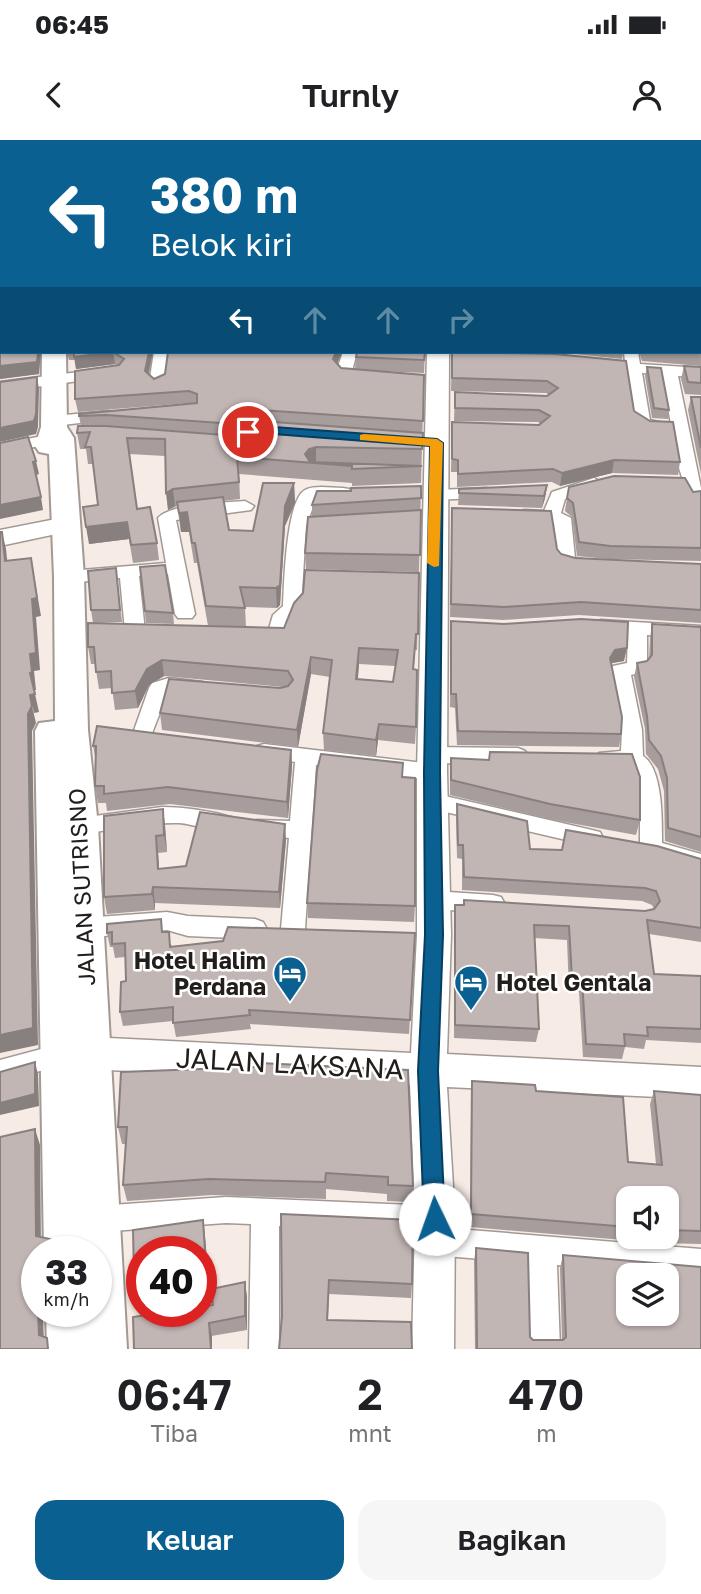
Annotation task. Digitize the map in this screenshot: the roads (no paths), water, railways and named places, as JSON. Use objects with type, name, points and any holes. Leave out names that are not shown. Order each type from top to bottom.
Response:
[{"type":"main road","name":"JALAN SUTRISNO","points":[[54,354],[58,433],[56,521],[74,1054],[97,1219],[103,1349]]},
{"type":"main road","name":"JALAN SUTRISNO","points":[[56,521],[69,578],[77,632],[84,731],[79,826],[83,928],[74,1054],[68,1236]]},
{"type":"main road","points":[[70,1327],[71,1349]]},
{"type":"street","points":[[158,384],[161,354]]},
{"type":"street","points":[[349,354],[346,375],[387,378]]},
{"type":"street","points":[[631,360],[642,423],[681,427]]},
{"type":"street","points":[[583,362],[631,360],[670,371],[701,373]]},
{"type":"street","points":[[670,371],[684,402],[681,427],[691,480]]},
{"type":"street","points":[[0,387],[115,372]]},
{"type":"street","points":[[0,449],[119,415]]},
{"type":"street","points":[[436,442],[506,492]]},
{"type":"street","points":[[433,1349],[434,1230],[421,934],[434,900],[432,776],[442,625],[427,581],[436,442]]},
{"type":"street","points":[[552,516],[556,496],[559,494],[576,491],[589,484],[613,481]]},
{"type":"street","points":[[232,636],[276,639],[283,615],[292,609],[302,578],[304,526],[309,494],[359,493]]},
{"type":"street","points":[[185,614],[167,524],[171,515],[245,506]]},
{"type":"street","points":[[500,514],[562,518],[569,564],[605,566]]},
{"type":"street","points":[[0,528],[56,521]]},
{"type":"street","points":[[0,538],[56,521]]},
{"type":"street","points":[[69,578],[176,568]]},
{"type":"street","points":[[109,631],[142,631],[129,571]]},
{"type":"street","points":[[579,624],[701,632]]},
{"type":"street","points":[[632,759],[632,730],[620,671],[637,667],[638,628]]},
{"type":"street","points":[[142,736],[159,688],[169,685],[211,689]]},
{"type":"street","points":[[119,734],[170,740]]},
{"type":"street","points":[[238,748],[432,776],[542,757]]},
{"type":"street","points":[[293,929],[306,758]]},
{"type":"street","points":[[583,758],[638,761],[647,776],[651,811],[650,845],[653,849]]},
{"type":"street","points":[[432,776],[516,820],[547,830],[653,849],[701,863]]},
{"type":"street","points":[[79,826],[172,815],[254,828],[299,831]]},
{"type":"street","points":[[434,900],[517,905]]},
{"type":"street","points":[[83,928],[167,921],[217,928],[319,930]]},
{"type":"street","points":[[0,1071],[74,1054]]},
{"type":"street","name":"JALAN LAKSANA","points":[[74,1054],[701,1083]]},
{"type":"street","points":[[97,1219],[180,1211],[226,1210],[434,1230],[542,1250],[701,1264]]},
{"type":"street","points":[[264,1349],[265,1213]]},
{"type":"street","points":[[542,1250],[545,1349]]},
{"type":"place","name":"Hotel Halim Perdana","points":[[290,1003]]},
{"type":"place","name":"Hotel Gentala","points":[[471,1012]]}]
